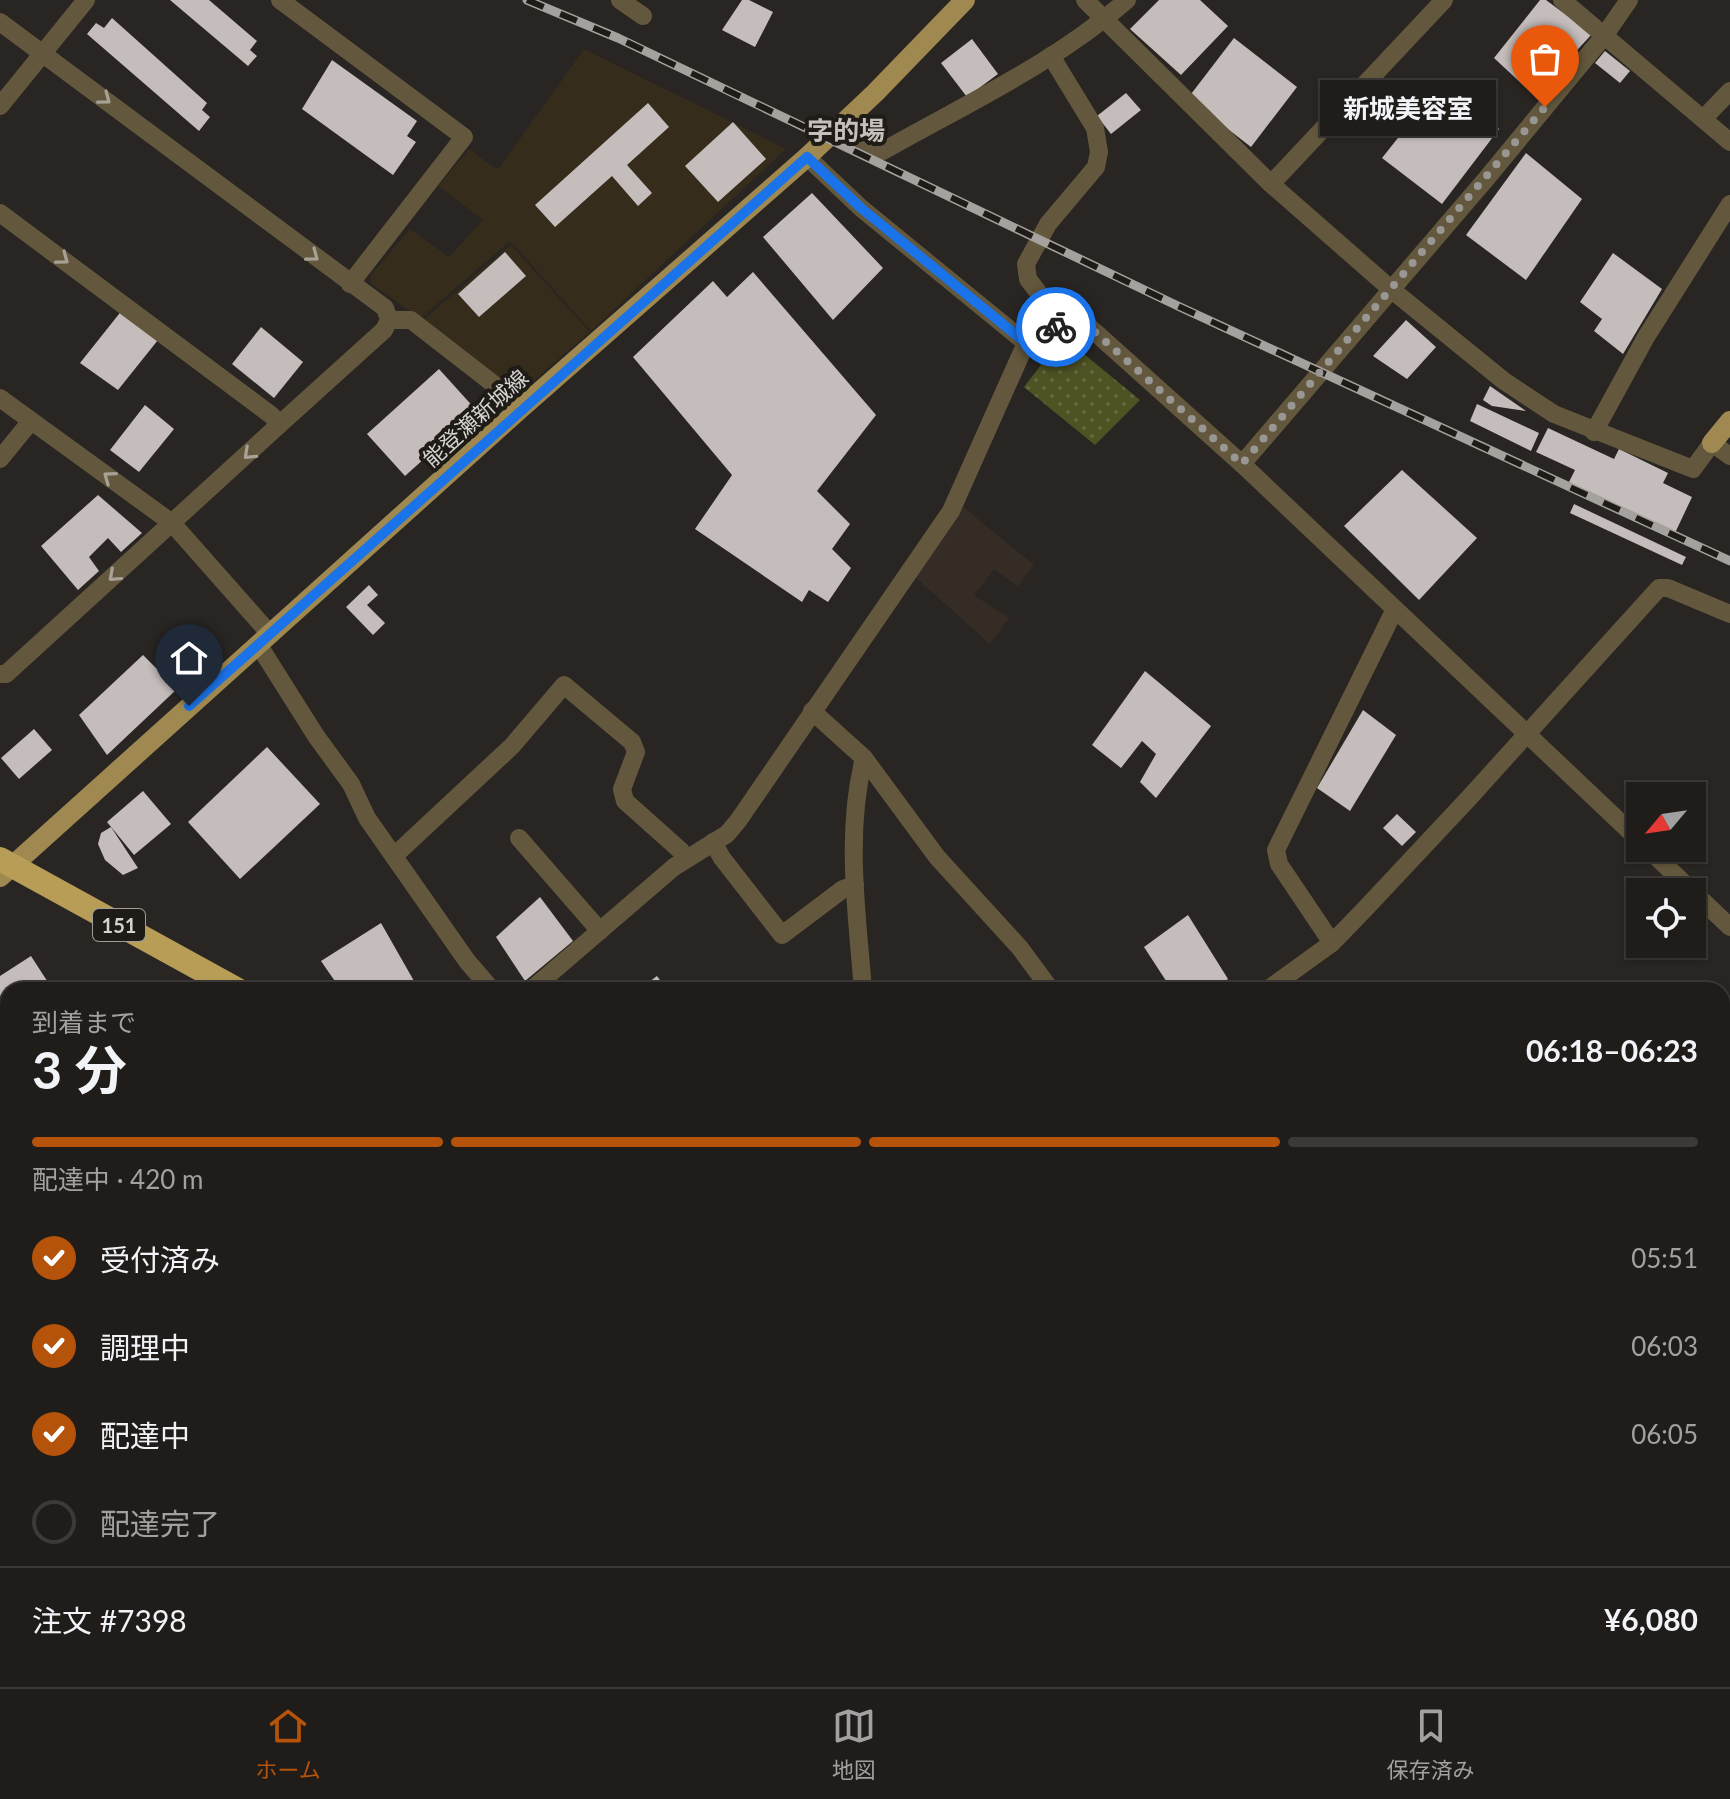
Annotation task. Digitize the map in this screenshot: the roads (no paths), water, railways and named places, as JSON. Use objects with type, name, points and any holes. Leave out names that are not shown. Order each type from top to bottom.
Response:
[{"type":"highway","name":"151","points":[[4,868],[223,982]]},
{"type":"main road","name":"能登瀬新城線","points":[[4,868],[807,157],[875,93],[965,0]]},
{"type":"main road","points":[[1712,443],[1730,421]]},
{"type":"street","points":[[0,106],[86,0]]},
{"type":"street","points":[[280,0],[464,137],[350,284]]},
{"type":"street","points":[[620,0],[643,16]]},
{"type":"street","points":[[1085,0],[1271,184],[1392,290],[1504,381],[1554,414],[1693,469],[1712,443],[1730,456]]},
{"type":"street","points":[[836,129],[883,151],[1051,56],[1127,0]]},
{"type":"street","points":[[1271,184],[1444,0]]},
{"type":"street","points":[[1562,0],[1730,142]]},
{"type":"street","points":[[1242,464],[1604,36],[1629,0]]},
{"type":"street","points":[[0,22],[385,308],[389,320],[384,330],[172,523],[6,674],[0,674]]},
{"type":"street","points":[[1051,56],[1095,128],[1099,152],[1096,167],[1048,224],[1026,264],[1028,279],[1062,324]]},
{"type":"street","points":[[1703,119],[1730,91]]},
{"type":"street","points":[[807,157],[861,208],[1026,343]]},
{"type":"street","points":[[1594,432],[1646,337],[1730,204]]},
{"type":"street","points":[[0,213],[280,424]]},
{"type":"street","points":[[389,320],[411,320],[505,393],[520,409]]},
{"type":"street","points":[[540,982],[686,859],[727,834],[738,821],[951,511],[1026,343],[1062,324],[1086,324],[1242,464],[1626,828]]},
{"type":"street","points":[[0,398],[172,523],[264,639],[316,736],[351,784],[367,818],[467,961],[485,982]]},
{"type":"street","points":[[0,459],[31,421]]},
{"type":"street","points":[[1278,982],[1332,943],[1659,588],[1668,588],[1730,614]]},
{"type":"street","points":[[1332,943],[1279,864],[1276,850],[1394,611]]},
{"type":"street","points":[[394,856],[512,746],[564,685],[632,742],[636,752],[622,789],[625,801],[686,859]]},
{"type":"street","points":[[812,711],[864,758],[937,857],[1020,948],[1045,982]]},
{"type":"street","points":[[862,982],[853,819],[864,758]]},
{"type":"street","points":[[519,838],[600,931]]},
{"type":"street","points":[[713,842],[782,935],[843,889],[855,885]]},
{"type":"street","points":[[1662,862],[1730,927]]},
{"type":"railway","points":[[527,0],[618,38],[1180,307],[1730,561]]},
{"type":"place","name":"新城美容室","points":[[1545,107]]},
{"type":"district","name":"字的場","points":[[846,130]]}]
